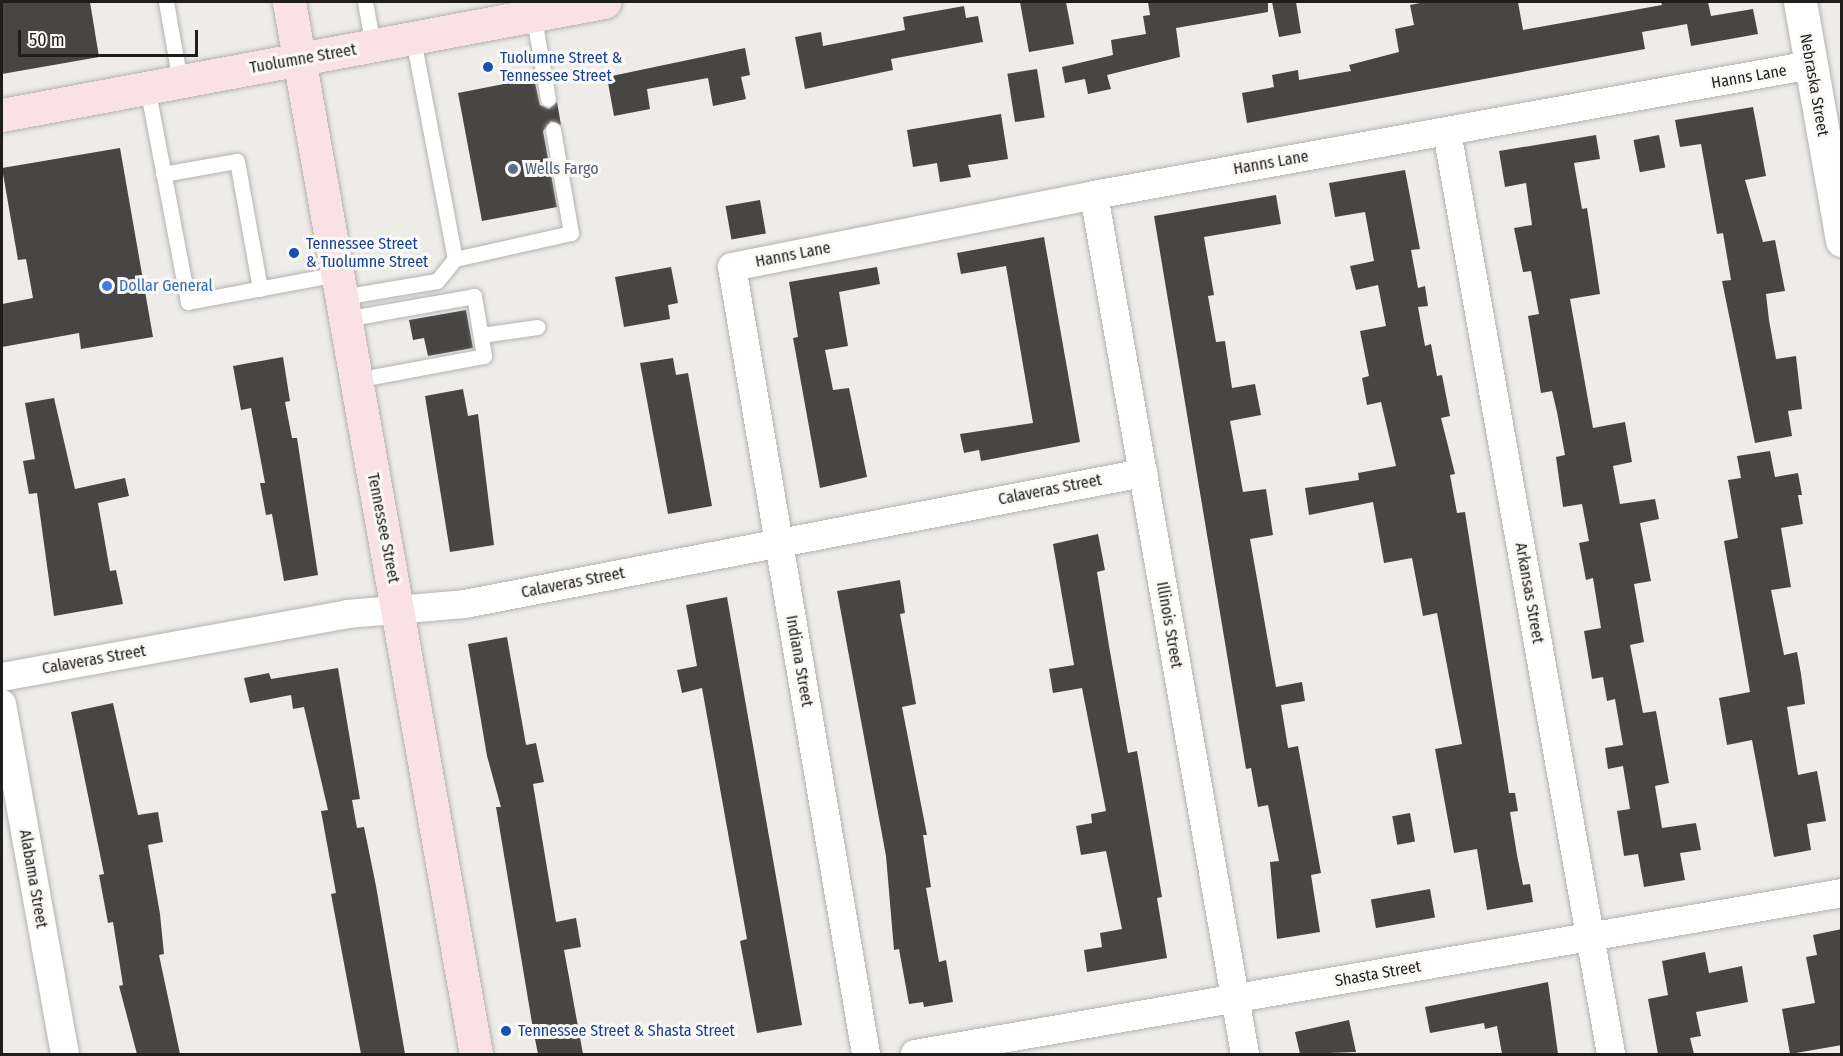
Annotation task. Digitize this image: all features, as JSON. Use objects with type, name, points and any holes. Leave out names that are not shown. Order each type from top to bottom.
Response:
[{"type":"main road","name":"Tennessee Street","points":[[289,2],[476,1054]]},
{"type":"main road","name":"Tuolumne Street","points":[[2,115],[413,39],[532,9],[604,2]]},
{"type":"street","name":"Nebraska Street","points":[[1800,2],[1842,240]]},
{"type":"street","name":"Hanns Lane","points":[[732,267],[1095,195],[1811,65]]},
{"type":"street","name":"Arkansas Street","points":[[1447,132],[1611,1054]]},
{"type":"street","name":"Illinois Street","points":[[1095,195],[1245,1054]]},
{"type":"street","name":"Indiana Street","points":[[732,267],[866,1054]]},
{"type":"street","name":"Calaveras Street","points":[[2,677],[398,608],[465,604],[1143,472]]},
{"type":"street","name":"Alabama Street","points":[[2,704],[65,1054]]},
{"type":"street","name":"Shasta Street","points":[[915,1054],[1590,938],[1842,892]]},
{"type":"lane","points":[[166,2],[180,81]]},
{"type":"lane","points":[[365,2],[373,46]]},
{"type":"lane","points":[[532,9],[548,99]]},
{"type":"lane","points":[[413,39],[455,259]]},
{"type":"lane","points":[[147,87],[188,303],[260,289],[342,297],[474,296],[484,356],[356,380]]},
{"type":"lane","points":[[342,297],[437,281],[455,259],[571,233],[553,130]]},
{"type":"lane","points":[[163,174],[237,161],[260,289]]},
{"type":"lane","points":[[480,335],[537,327]]},
{"type":"building","points":[[2,2],[90,2],[99,57],[2,74]]},
{"type":"building","points":[[1020,2],[1066,2],[1074,44],[1029,52]]},
{"type":"building","points":[[1148,2],[1268,2],[1268,12],[1176,28],[1180,57],[1107,75],[1111,89],[1088,94],[1085,79],[1065,83],[1062,67],[1113,55],[1111,40],[1146,34],[1143,16],[1150,15]]},
{"type":"building","points":[[1272,2],[1296,2],[1301,33],[1279,37]]},
{"type":"building","points":[[1425,2],[1518,2],[1523,30],[1662,5],[1661,2],[1708,2],[1711,16],[1753,9],[1758,34],[1691,46],[1687,24],[1642,32],[1645,49],[1247,123],[1242,93],[1274,87],[1272,75],[1298,70],[1299,80],[1351,71],[1349,65],[1399,52],[1395,29],[1414,25],[1410,5]]},
{"type":"building","points":[[964,6],[966,18],[978,16],[983,42],[891,59],[893,70],[805,89],[795,37],[821,32],[823,46],[905,30],[903,17]]},
{"type":"building","points":[[745,48],[750,75],[741,77],[746,99],[713,106],[708,78],[647,89],[650,109],[614,116],[607,77]]},
{"type":"building","points":[[1037,69],[1045,117],[1015,122],[1007,74]]},
{"type":"building","name":"Wells Fargo","points":[[534,78],[540,105],[549,109],[557,102],[561,125],[551,121],[543,131],[557,207],[482,221],[458,93]]},
{"type":"building","points":[[1753,107],[1766,176],[1745,180],[1763,242],[1775,240],[1785,291],[1766,294],[1769,320],[1776,359],[1796,356],[1802,409],[1788,411],[1792,436],[1755,443],[1722,281],[1731,280],[1723,233],[1717,234],[1701,144],[1680,147],[1675,120]]},
{"type":"building","points":[[1001,114],[1008,159],[968,165],[971,177],[940,182],[937,163],[913,167],[907,130]]},
{"type":"building","points":[[1596,135],[1600,159],[1574,163],[1582,209],[1587,208],[1600,294],[1570,299],[1593,428],[1625,422],[1632,462],[1613,466],[1620,504],[1655,499],[1659,519],[1640,523],[1651,581],[1634,584],[1644,642],[1630,645],[1643,713],[1656,711],[1669,783],[1655,786],[1662,828],[1696,823],[1701,850],[1680,853],[1685,880],[1644,887],[1638,854],[1624,856],[1617,811],[1630,809],[1623,766],[1608,769],[1605,748],[1623,745],[1615,699],[1607,701],[1603,677],[1592,679],[1584,631],[1601,628],[1593,578],[1586,580],[1579,543],[1589,541],[1582,504],[1563,507],[1556,457],[1565,455],[1552,391],[1541,393],[1528,316],[1539,314],[1531,271],[1523,272],[1514,228],[1532,225],[1526,183],[1505,187],[1499,151]]},
{"type":"building","points":[[1659,135],[1665,167],[1640,172],[1633,140]]},
{"type":"building","name":"Dollar General","points":[[120,148],[153,337],[81,349],[79,333],[2,347],[2,304],[33,298],[26,259],[18,260],[2,168]]},
{"type":"building","points":[[1405,170],[1420,249],[1411,250],[1418,288],[1425,286],[1428,306],[1418,307],[1425,346],[1431,344],[1437,376],[1442,375],[1450,416],[1441,418],[1455,474],[1450,475],[1457,513],[1465,512],[1509,793],[1515,793],[1518,811],[1510,812],[1517,855],[1523,885],[1530,884],[1533,902],[1487,910],[1477,849],[1454,853],[1435,749],[1462,744],[1437,613],[1423,616],[1412,558],[1384,563],[1373,502],[1309,515],[1305,488],[1359,480],[1358,473],[1396,466],[1381,402],[1367,405],[1362,378],[1369,376],[1360,331],[1386,326],[1378,285],[1356,290],[1350,266],[1374,261],[1365,212],[1335,217],[1329,183]]},
{"type":"building","points":[[1276,195],[1281,224],[1204,237],[1214,295],[1208,296],[1216,342],[1225,341],[1232,388],[1255,384],[1261,415],[1230,421],[1243,492],[1266,489],[1273,535],[1250,539],[1276,687],[1302,682],[1305,701],[1281,705],[1288,748],[1298,746],[1321,873],[1311,875],[1320,932],[1277,939],[1270,862],[1279,861],[1268,805],[1258,807],[1251,768],[1246,769],[1154,216]]},
{"type":"building","points":[[760,200],[766,233],[731,240],[726,206]]},
{"type":"building","points":[[1044,237],[1080,442],[981,461],[979,450],[964,453],[960,434],[1033,423],[1006,266],[961,274],[957,253]]},
{"type":"building","points":[[671,267],[678,303],[668,305],[670,319],[624,327],[615,277]]},
{"type":"building","points":[[877,267],[880,284],[839,292],[848,346],[825,350],[833,390],[849,388],[867,477],[820,488],[793,338],[798,337],[789,282]]},
{"type":"building","points":[[466,310],[473,348],[428,356],[424,338],[413,340],[409,320]]},
{"type":"building","points":[[283,357],[290,401],[285,402],[292,438],[297,438],[318,575],[284,581],[272,514],[266,515],[260,483],[265,483],[251,408],[241,410],[233,366]]},
{"type":"building","points":[[673,358],[676,375],[688,373],[712,506],[668,514],[640,363]]},
{"type":"building","points":[[463,389],[468,416],[478,414],[494,545],[450,552],[425,396]]},
{"type":"building","points":[[54,398],[75,489],[125,478],[129,496],[98,503],[110,571],[116,570],[123,604],[54,616],[37,493],[29,494],[23,461],[35,459],[25,403]]},
{"type":"building","points":[[1770,451],[1775,477],[1798,473],[1802,495],[1798,495],[1803,524],[1781,528],[1791,587],[1771,590],[1784,655],[1797,652],[1801,674],[1805,704],[1787,707],[1798,775],[1817,771],[1826,821],[1807,824],[1811,850],[1774,857],[1752,740],[1727,745],[1719,698],[1750,692],[1724,541],[1738,538],[1728,480],[1741,478],[1737,456]]},
{"type":"building","points":[[1098,534],[1105,570],[1097,572],[1109,646],[1128,753],[1137,751],[1162,897],[1157,898],[1167,958],[1087,972],[1084,950],[1102,947],[1100,933],[1122,929],[1106,851],[1081,855],[1076,826],[1092,823],[1091,814],[1106,811],[1082,688],[1053,693],[1049,669],[1074,665],[1053,544]]},
{"type":"building","points":[[900,580],[905,613],[900,614],[916,704],[902,707],[927,835],[923,835],[931,887],[926,888],[939,962],[946,960],[953,1002],[924,1007],[923,1002],[909,1004],[899,949],[894,950],[886,856],[837,591]]},
{"type":"building","points":[[727,597],[802,1025],[757,1033],[740,941],[747,939],[702,688],[682,693],[677,670],[697,666],[686,605]]},
{"type":"building","points":[[507,637],[526,745],[536,743],[544,782],[533,784],[556,922],[576,918],[581,947],[564,950],[583,1054],[538,1054],[533,1029],[496,807],[501,807],[487,756],[468,644]]},
{"type":"building","points":[[338,668],[360,799],[352,800],[357,828],[364,827],[405,1054],[361,1054],[331,894],[336,893],[321,811],[328,810],[304,707],[293,709],[291,695],[250,703],[244,678],[269,673],[271,679]]},
{"type":"building","points":[[113,703],[138,815],[158,812],[163,842],[148,845],[160,914],[164,954],[159,955],[180,1054],[137,1054],[119,986],[123,985],[113,922],[108,923],[99,875],[104,874],[71,712]]},
{"type":"building","points":[[1410,813],[1415,842],[1397,845],[1392,816]]},
{"type":"building","points":[[1430,889],[1435,918],[1376,928],[1371,899]]},
{"type":"building","points":[[1842,929],[1842,1045],[1790,1054],[1782,1009],[1815,1003],[1806,957],[1817,955],[1813,935]]},
{"type":"building","points":[[1705,952],[1709,973],[1742,966],[1748,1002],[1696,1012],[1701,1036],[1690,1038],[1694,1054],[1658,1054],[1648,999],[1668,995],[1662,961]]},
{"type":"building","points":[[1548,982],[1558,1054],[1502,1054],[1497,1026],[1485,1029],[1484,1023],[1430,1033],[1425,1007]]},
{"type":"building","points":[[1349,1020],[1356,1052],[1300,1054],[1295,1032]]},
{"type":"place","name":"Tuolumne Street & Tennessee Street","points":[[488,67]]},
{"type":"place","name":"Wells Fargo","points":[[513,169]]},
{"type":"place","name":"Tennessee Street & Tuolumne Street","points":[[294,253]]},
{"type":"place","name":"Dollar General","points":[[107,286]]},
{"type":"place","name":"Tennessee Street & Shasta Street","points":[[506,1031]]}]
